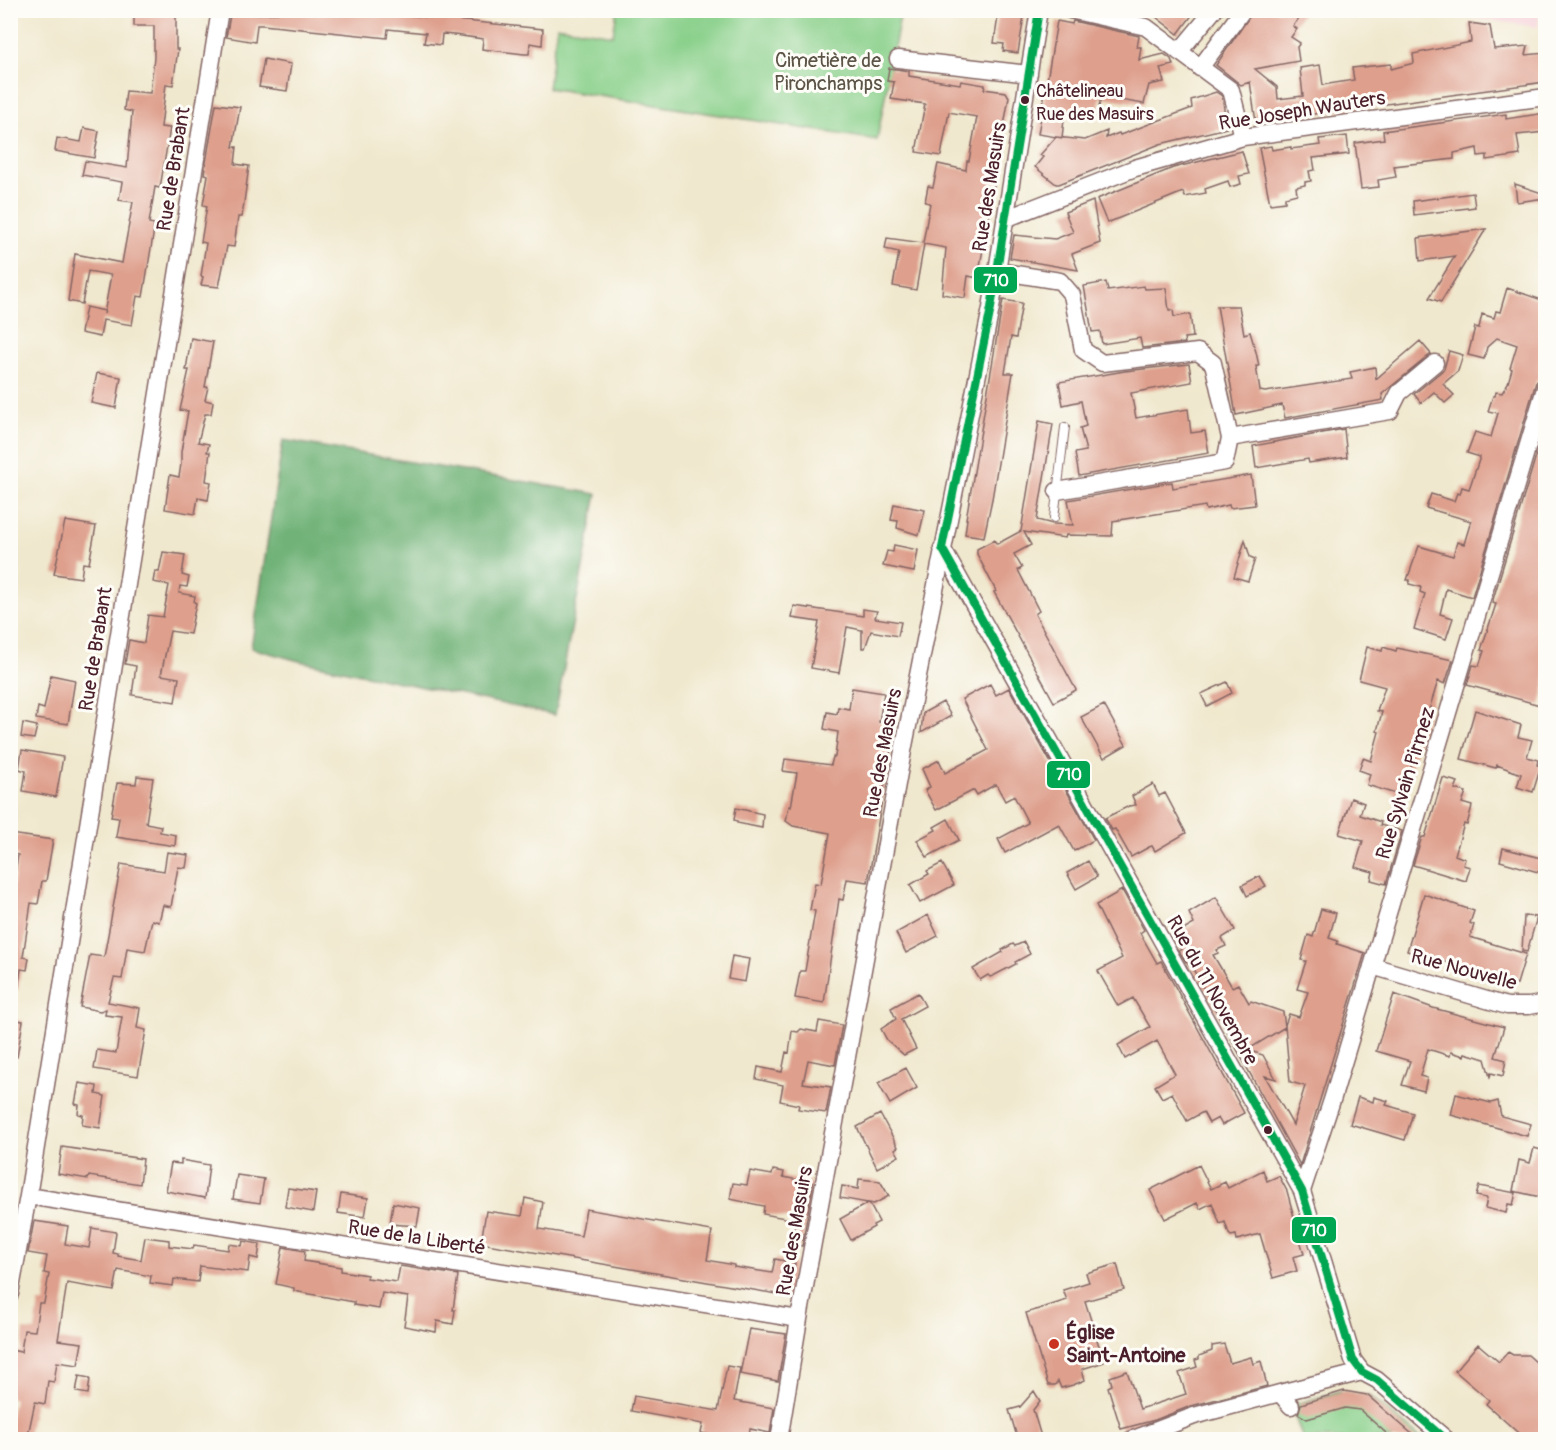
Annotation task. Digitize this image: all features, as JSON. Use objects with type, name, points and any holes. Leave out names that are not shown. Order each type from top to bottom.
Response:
[{"type":"street","name":"Rue de Brabant","points":[[10,1294],[28,1196],[220,10]]},
{"type":"street","name":"Rue des Masuirs","points":[[779,1440],[799,1319],[942,548],[997,272],[1039,10]]},
{"type":"street","points":[[1070,10],[1146,27],[1231,90],[1243,137]]},
{"type":"street","points":[[1179,52],[1214,10]]},
{"type":"street","points":[[1200,68],[1243,10]]},
{"type":"street","points":[[898,59],[1029,74]]},
{"type":"street","name":"Rue Joseph Wauters","points":[[1005,219],[1135,168],[1243,137],[1545,96]]},
{"type":"street","points":[[997,272],[1060,281],[1072,295],[1083,350],[1102,363],[1198,352],[1212,363],[1230,438],[1225,462],[1057,491]]},
{"type":"street","points":[[1230,438],[1390,411],[1399,393],[1435,363]]},
{"type":"street","name":"Rue Sylvain Pirmez","points":[[1302,1191],[1333,1096],[1545,385]]},
{"type":"street","name":"Rue du 11 Novembre","points":[[942,548],[1302,1191],[1353,1360],[1362,1372],[1377,1380],[1447,1440]]},
{"type":"street","name":"Rue Nouvelle","points":[[1372,966],[1507,1006],[1545,1003]]},
{"type":"street","name":"Rue de la Liberté","points":[[28,1196],[799,1319]]},
{"type":"street","points":[[1131,1440],[1194,1416],[1362,1372]]},
{"type":"street","points":[[1280,1393],[1292,1406]]},
{"type":"lane","points":[[1054,518],[1065,427]]},
{"type":"shaded area","points":[[1422,11],[1540,11],[1538,27]]},
{"type":"green space","name":"Cimetière de Pironchamps","points":[[617,11],[901,11],[877,140],[548,88],[557,26],[613,35]]},
{"type":"green space","points":[[283,440],[597,494],[555,715],[299,661],[251,648]]},
{"type":"green space","points":[[1339,1391],[1370,1396],[1422,1439],[1303,1439],[1291,1406]]},
{"type":"building","points":[[134,10],[176,11],[176,49],[178,49],[173,85],[166,84],[161,127],[170,128],[160,188],[155,187],[149,223],[154,224],[143,297],[137,296],[132,325],[103,320],[100,337],[81,333],[86,307],[105,311],[111,275],[88,271],[82,304],[68,301],[75,254],[122,263],[133,202],[119,200],[122,182],[82,175],[85,161],[127,168],[132,112],[124,110],[126,91],[150,93],[154,58],[154,26],[134,26]]},
{"type":"building","points":[[231,10],[247,10],[246,14],[278,13],[278,10],[357,10],[543,29],[542,45],[530,43],[529,54],[524,54],[482,49],[483,39],[454,35],[442,34],[441,45],[424,43],[426,33],[388,29],[387,38],[263,25],[257,25],[255,42],[226,37]]},
{"type":"building","points":[[999,10],[1025,10],[1018,53],[1003,51],[1004,44],[994,43]]},
{"type":"building","points":[[1147,10],[1196,10],[1178,34]]},
{"type":"building","points":[[1254,10],[1305,10],[1293,26],[1297,29],[1291,37],[1300,43],[1297,47],[1299,61],[1255,69],[1277,87],[1278,99],[1303,96],[1300,68],[1320,65],[1323,85],[1354,80],[1352,68],[1391,64],[1391,69],[1414,63],[1413,54],[1471,42],[1469,23],[1490,26],[1494,49],[1528,46],[1526,55],[1545,53],[1545,82],[1256,122],[1250,82],[1241,85],[1216,65]]},
{"type":"building","points":[[1057,21],[1072,24],[1073,21],[1139,36],[1137,47],[1141,47],[1139,60],[1164,54],[1171,59],[1173,65],[1160,68],[1164,82],[1149,85],[1144,104],[1101,97],[1097,116],[1065,110],[1062,138],[1038,134]]},
{"type":"building","points":[[264,59],[291,64],[287,91],[259,87]]},
{"type":"building","points":[[889,68],[909,71],[909,76],[960,84],[961,81],[985,85],[984,89],[1006,92],[1009,97],[978,278],[968,276],[965,298],[942,294],[946,248],[924,244],[916,290],[893,286],[899,252],[885,249],[887,238],[923,243],[930,203],[925,202],[928,186],[933,187],[938,164],[966,170],[977,117],[949,112],[941,156],[916,152],[925,104],[891,99],[894,82],[887,81]]},
{"type":"building","points":[[1216,92],[1222,96],[1227,128],[1160,144],[1059,184],[1035,167],[1043,157],[1040,155],[1056,137],[1085,140],[1107,131],[1106,138],[1119,133],[1120,135],[1192,108],[1191,100]]},
{"type":"building","points":[[216,104],[240,107],[233,147],[237,147],[235,164],[249,166],[242,217],[238,217],[234,247],[227,246],[219,287],[201,285],[206,243],[201,242],[207,206],[203,205],[208,175],[204,174]]},
{"type":"building","points":[[1545,113],[1545,132],[1517,135],[1520,155],[1487,160],[1487,155],[1478,156],[1477,148],[1454,153],[1454,159],[1394,166],[1396,177],[1378,180],[1379,187],[1361,189],[1355,143],[1384,139],[1383,131],[1506,114],[1506,119]]},
{"type":"building","points":[[84,128],[99,131],[94,158],[55,151],[57,138],[81,142]]},
{"type":"building","points":[[1347,136],[1349,154],[1313,158],[1315,170],[1309,171],[1311,181],[1296,187],[1297,194],[1285,197],[1285,202],[1270,204],[1259,148],[1271,146],[1272,150],[1291,147],[1291,149],[1320,145],[1319,139]]},
{"type":"building","points":[[1242,151],[1249,174],[1239,176],[1241,184],[1230,187],[1228,181],[1205,189],[1206,193],[1185,197],[1183,192],[1107,223],[1097,199],[1173,168]]},
{"type":"building","points":[[1515,184],[1545,194],[1545,198],[1517,202]]},
{"type":"building","points":[[1473,193],[1475,207],[1414,215],[1413,201]]},
{"type":"building","points":[[1093,201],[1100,243],[1072,254],[1078,270],[1010,258],[1014,235],[1055,239],[1073,232],[1065,212]]},
{"type":"building","points":[[1486,229],[1441,302],[1429,298],[1455,256],[1420,261],[1418,238]]},
{"type":"building","points":[[1106,282],[1108,291],[1144,286],[1145,289],[1166,288],[1169,310],[1173,310],[1174,317],[1190,314],[1193,337],[1184,338],[1185,343],[1142,348],[1140,338],[1102,344],[1100,331],[1092,332],[1084,286]]},
{"type":"building","points":[[1507,288],[1545,301],[1545,361],[1541,376],[1536,382],[1472,597],[1446,589],[1440,614],[1453,618],[1446,639],[1414,629],[1425,594],[1420,592],[1421,587],[1409,584],[1410,580],[1407,580],[1419,546],[1453,556],[1457,542],[1464,544],[1471,521],[1426,508],[1431,494],[1454,501],[1462,487],[1469,489],[1480,457],[1467,453],[1475,432],[1491,437],[1498,413],[1488,411],[1493,396],[1496,392],[1502,393],[1508,383],[1517,345],[1497,338],[1487,347],[1484,359],[1468,355],[1475,327],[1479,328],[1482,314],[1494,318],[1496,311],[1500,312]]},
{"type":"building","points":[[1003,300],[1022,303],[1016,338],[1011,337],[1005,373],[1013,373],[984,537],[965,534],[966,519]]},
{"type":"building","points":[[1217,306],[1239,306],[1244,334],[1250,332],[1256,352],[1260,391],[1352,379],[1350,372],[1375,367],[1376,379],[1420,341],[1431,354],[1382,394],[1383,400],[1285,418],[1282,405],[1236,415]]},
{"type":"building","points":[[191,338],[213,342],[205,400],[213,402],[211,414],[205,414],[198,442],[209,444],[206,481],[211,482],[208,500],[198,498],[195,514],[165,509],[170,475],[179,477],[181,464],[188,411],[180,410],[189,370],[186,370]]},
{"type":"building","points":[[1449,351],[1463,355],[1458,371],[1443,384],[1454,395],[1445,403],[1434,392],[1421,403],[1414,394],[1444,369]]},
{"type":"building","points":[[1189,364],[1192,382],[1131,393],[1136,418],[1188,409],[1191,433],[1205,431],[1209,453],[1079,476],[1075,453],[1086,451],[1080,428],[1086,426],[1081,401],[1063,405],[1059,382],[1125,371]]},
{"type":"building","points":[[97,373],[121,377],[116,408],[91,403]]},
{"type":"building","points":[[1039,421],[1053,424],[1037,520],[1073,525],[1068,500],[1172,482],[1173,488],[1251,475],[1255,505],[1230,508],[1229,505],[1206,510],[1205,506],[1113,521],[1112,536],[1066,535],[1065,538],[1024,532],[1031,545],[1014,554],[1022,568],[1018,570],[1039,611],[1035,614],[1076,690],[1054,702],[994,592],[996,591],[977,554],[977,549],[994,540],[997,544],[1021,531]]},
{"type":"building","points":[[1344,429],[1347,457],[1309,463],[1308,459],[1256,468],[1253,446]]},
{"type":"building","points":[[1541,439],[1545,441],[1545,608],[1540,630],[1545,632],[1545,686],[1540,705],[1467,685],[1473,665],[1479,666],[1484,651],[1481,650],[1496,604],[1492,603]]},
{"type":"building","points":[[894,504],[925,510],[919,535],[897,528],[898,521],[891,520]]},
{"type":"building","points":[[65,521],[96,526],[89,564],[83,563],[81,578],[54,574]]},
{"type":"building","points":[[1245,540],[1250,557],[1255,559],[1248,581],[1234,577]]},
{"type":"building","points":[[894,545],[918,550],[914,572],[883,566],[887,551],[893,552]]},
{"type":"building","points":[[163,552],[185,555],[182,575],[189,577],[187,587],[180,586],[179,593],[195,596],[194,602],[196,603],[190,634],[170,631],[161,675],[179,678],[175,702],[132,695],[136,666],[125,664],[129,640],[144,643],[148,615],[163,617],[169,585],[153,582],[155,571],[159,572]]},
{"type":"building","points":[[794,606],[863,616],[863,609],[877,611],[875,618],[901,622],[898,636],[871,631],[865,648],[862,648],[862,630],[847,627],[839,673],[811,668],[819,622],[792,618]]},
{"type":"building","points":[[1367,647],[1382,651],[1383,647],[1396,651],[1397,648],[1453,660],[1445,684],[1438,681],[1402,796],[1367,785],[1370,774],[1359,770],[1363,758],[1371,761],[1382,712],[1377,711],[1385,687],[1359,680]]},
{"type":"building","points":[[51,675],[75,680],[68,724],[36,719],[38,707],[44,709]]},
{"type":"building","points":[[1227,682],[1232,693],[1207,706],[1201,694]]},
{"type":"building","points":[[990,684],[996,695],[1009,688],[1094,840],[1074,851],[1059,824],[1005,853],[998,839],[1028,823],[1014,796],[1005,801],[996,784],[977,795],[974,790],[936,810],[925,790],[930,787],[922,769],[939,760],[945,773],[988,750],[962,699]]},
{"type":"building","points":[[852,688],[884,693],[879,722],[895,724],[868,882],[847,879],[843,900],[839,899],[824,1003],[795,998],[800,971],[805,971],[815,911],[810,910],[815,883],[821,884],[830,833],[793,826],[786,821],[797,773],[783,771],[785,759],[831,765],[835,757],[838,732],[824,729],[827,712],[837,714],[838,707],[849,709]]},
{"type":"building","points":[[943,702],[951,716],[921,733],[923,713]]},
{"type":"building","points":[[1104,705],[1126,745],[1104,758],[1081,717]]},
{"type":"building","points":[[1475,710],[1521,725],[1518,737],[1532,740],[1527,757],[1538,760],[1537,765],[1541,766],[1533,792],[1517,787],[1521,774],[1497,765],[1496,768],[1461,759]]},
{"type":"building","points":[[23,723],[37,726],[34,739],[21,737]]},
{"type":"building","points":[[22,750],[63,757],[56,797],[23,791],[26,771],[19,769]]},
{"type":"building","points":[[137,776],[153,778],[146,823],[161,826],[160,832],[176,835],[175,846],[116,837],[119,818],[111,817],[117,783],[136,784]]},
{"type":"building","points":[[1443,778],[1458,782],[1455,789],[1466,792],[1462,803],[1472,806],[1455,855],[1465,859],[1463,865],[1470,867],[1466,881],[1413,865],[1422,837],[1425,837]]},
{"type":"building","points":[[1153,784],[1159,796],[1165,793],[1186,833],[1155,851],[1152,846],[1131,857],[1115,829],[1112,830],[1105,818],[1136,805],[1132,796]]},
{"type":"building","points":[[1351,798],[1364,803],[1360,815],[1381,822],[1380,825],[1402,831],[1386,884],[1371,880],[1373,872],[1355,867],[1363,841],[1339,834]]},
{"type":"building","points":[[736,808],[763,814],[762,828],[737,823],[734,820]]},
{"type":"building","points":[[948,819],[959,840],[927,857],[917,840],[936,830],[934,827]]},
{"type":"building","points":[[10,834],[53,840],[46,881],[42,881],[38,904],[31,903],[23,957],[29,958],[27,970],[21,969],[18,990],[10,989],[10,901],[18,855],[10,853]]},
{"type":"building","points":[[1503,848],[1545,859],[1545,874],[1500,861]]},
{"type":"building","points":[[167,852],[188,855],[186,868],[178,867],[171,907],[163,905],[159,922],[152,920],[145,951],[127,948],[122,979],[114,978],[108,1002],[140,1008],[137,1028],[146,1030],[138,1076],[94,1069],[97,1050],[116,1053],[122,1017],[105,1015],[106,1009],[100,1011],[80,1007],[90,955],[104,957],[121,864],[164,871]]},
{"type":"building","points":[[1088,861],[1097,877],[1076,889],[1067,873]]},
{"type":"building","points":[[942,863],[954,885],[920,903],[910,885],[929,874],[927,871]]},
{"type":"building","points":[[1260,876],[1266,886],[1247,896],[1242,885]]},
{"type":"building","points":[[1122,890],[1144,930],[1140,933],[1157,963],[1161,961],[1244,1113],[1222,1125],[1218,1118],[1209,1123],[1203,1112],[1187,1121],[1172,1093],[1162,1098],[1155,1086],[1175,1074],[1157,1041],[1125,1059],[1118,1045],[1150,1027],[1133,998],[1118,1006],[1098,971],[1122,958],[1096,905]]},
{"type":"building","points":[[1424,894],[1474,911],[1470,923],[1474,925],[1470,937],[1526,954],[1517,984],[1407,951]]},
{"type":"building","points":[[1216,897],[1235,930],[1222,938],[1226,946],[1217,950],[1218,953],[1213,955],[1232,987],[1238,984],[1249,1003],[1251,1001],[1283,1012],[1285,1027],[1247,1050],[1263,1055],[1276,1079],[1265,1076],[1293,1125],[1305,1086],[1290,1082],[1285,1025],[1289,1014],[1299,1017],[1308,992],[1297,989],[1306,961],[1301,960],[1308,935],[1313,937],[1321,909],[1336,913],[1329,938],[1338,941],[1337,944],[1365,953],[1300,1165],[1193,969],[1179,951],[1181,950],[1173,936],[1194,924],[1189,913]]},
{"type":"building","points":[[928,915],[938,936],[906,953],[896,933]]},
{"type":"building","points":[[1524,916],[1537,917],[1527,952],[1522,951]]},
{"type":"building","points":[[1024,942],[1030,954],[993,976],[988,975],[980,980],[973,969],[1013,944],[1015,946]]},
{"type":"building","points":[[732,956],[749,959],[745,982],[728,979]]},
{"type":"building","points":[[918,993],[925,1006],[901,1019],[916,1049],[904,1055],[887,1040],[881,1029],[896,1019],[891,1008]]},
{"type":"building","points":[[1394,994],[1433,1008],[1504,1027],[1495,1057],[1506,1060],[1503,1076],[1491,1073],[1490,1077],[1485,1059],[1465,1053],[1464,1056],[1451,1052],[1450,1056],[1428,1049],[1420,1076],[1427,1078],[1424,1091],[1402,1085],[1410,1061],[1376,1051]]},
{"type":"building","points":[[10,1019],[23,1021],[17,1057],[10,1056]]},
{"type":"building","points":[[819,1021],[842,1025],[835,1065],[808,1060],[803,1083],[831,1087],[826,1113],[798,1109],[799,1105],[780,1101],[783,1085],[756,1079],[758,1067],[782,1072],[786,1052],[789,1053],[792,1031],[798,1032],[801,1029],[817,1032]]},
{"type":"building","points":[[906,1068],[917,1088],[890,1104],[878,1083]]},
{"type":"building","points":[[79,1083],[97,1086],[96,1094],[105,1096],[100,1128],[82,1125],[83,1115],[78,1114],[79,1105],[75,1104]]},
{"type":"building","points":[[1456,1094],[1491,1103],[1498,1101],[1501,1116],[1531,1124],[1527,1136],[1451,1115]]},
{"type":"building","points":[[1358,1097],[1373,1102],[1374,1097],[1388,1101],[1386,1105],[1413,1113],[1405,1140],[1350,1124]]},
{"type":"building","points":[[880,1114],[898,1147],[895,1149],[899,1156],[877,1168],[857,1127]]},
{"type":"building","points":[[62,1147],[143,1159],[140,1184],[58,1174]]},
{"type":"building","points":[[1534,1148],[1545,1151],[1542,1166],[1545,1166],[1545,1198],[1513,1191],[1519,1160],[1530,1163]]},
{"type":"building","points":[[181,1160],[209,1165],[205,1198],[166,1191],[171,1163],[181,1164]]},
{"type":"building","points":[[1199,1165],[1211,1189],[1225,1182],[1228,1188],[1263,1170],[1267,1181],[1279,1176],[1287,1191],[1304,1254],[1293,1257],[1297,1271],[1273,1278],[1260,1234],[1237,1240],[1236,1235],[1229,1234],[1225,1222],[1220,1224],[1212,1203],[1200,1209],[1197,1203],[1165,1219],[1150,1190]]},
{"type":"building","points":[[773,1170],[784,1172],[783,1177],[813,1183],[802,1246],[791,1245],[796,1220],[763,1214],[764,1206],[730,1199],[733,1183],[747,1185],[750,1171],[772,1175]]},
{"type":"building","points":[[237,1175],[264,1179],[260,1203],[233,1199]]},
{"type":"building","points":[[859,1179],[880,1181],[889,1196],[874,1204],[869,1203],[879,1222],[851,1240],[840,1219],[868,1203],[840,1198],[842,1186],[858,1189]]},
{"type":"building","points":[[1479,1186],[1516,1193],[1513,1205],[1508,1204],[1506,1213],[1485,1208],[1487,1198],[1476,1196]]},
{"type":"building","points":[[288,1188],[316,1192],[313,1212],[285,1207]]},
{"type":"building","points":[[341,1194],[368,1198],[365,1217],[338,1213]]},
{"type":"building","points":[[525,1198],[543,1202],[539,1229],[581,1236],[586,1209],[712,1231],[707,1260],[772,1273],[775,1259],[795,1263],[789,1296],[481,1243],[486,1211],[522,1216]]},
{"type":"building","points":[[393,1203],[420,1208],[417,1226],[390,1224]]},
{"type":"building","points":[[34,1221],[68,1226],[65,1244],[89,1248],[92,1228],[116,1232],[113,1253],[141,1260],[145,1237],[169,1240],[169,1246],[193,1249],[194,1245],[228,1250],[229,1244],[242,1246],[243,1241],[260,1244],[258,1259],[250,1257],[248,1272],[200,1266],[198,1282],[174,1279],[173,1286],[150,1283],[151,1276],[118,1270],[114,1291],[67,1283],[58,1340],[82,1343],[78,1365],[57,1362],[54,1382],[48,1381],[45,1404],[35,1402],[27,1440],[24,1440],[10,1437],[10,1418],[14,1399],[10,1398],[10,1350],[21,1352],[24,1330],[35,1331],[39,1303],[44,1303],[49,1274],[44,1273],[47,1256],[28,1253]]},
{"type":"building","points":[[283,1247],[305,1251],[304,1261],[341,1267],[341,1271],[367,1275],[367,1278],[397,1282],[400,1266],[458,1275],[453,1324],[437,1321],[436,1332],[404,1326],[408,1297],[382,1293],[379,1309],[294,1291],[294,1288],[276,1284]]},
{"type":"building","points":[[1117,1264],[1124,1290],[1085,1301],[1104,1362],[1082,1369],[1085,1380],[1073,1385],[1061,1388],[1058,1381],[1055,1385],[1048,1385],[1026,1313],[1067,1300],[1063,1290],[1089,1282],[1086,1273]]},
{"type":"building","points":[[749,1329],[786,1334],[778,1381],[740,1374]]},
{"type":"building","points":[[1224,1344],[1230,1363],[1251,1357],[1253,1364],[1261,1361],[1267,1386],[1191,1406],[1155,1420],[1121,1429],[1108,1387],[1112,1385],[1110,1377],[1127,1371],[1140,1409],[1186,1394],[1179,1373],[1197,1367],[1195,1360],[1212,1351],[1212,1346]]},
{"type":"building","points":[[1478,1344],[1499,1362],[1508,1352],[1513,1355],[1528,1355],[1545,1370],[1545,1440],[1526,1440],[1486,1404],[1489,1400],[1455,1371]]},
{"type":"building","points":[[727,1366],[740,1368],[734,1401],[774,1408],[770,1433],[750,1429],[748,1440],[735,1440],[701,1433],[703,1424],[631,1411],[634,1396],[718,1411]]},
{"type":"building","points":[[79,1376],[90,1378],[88,1394],[76,1392]]},
{"type":"building","points":[[1034,1391],[1040,1401],[1033,1410],[1042,1440],[1018,1440],[1009,1410],[1020,1407]]},
{"type":"building","points":[[1344,1391],[1367,1395],[1419,1440],[1394,1440],[1360,1410],[1345,1408],[1307,1419],[1298,1414],[1301,1404]]},
{"type":"transit line","name":"710","points":[[942,548],[991,308],[1039,10]]},
{"type":"transit line","name":"710","points":[[942,548],[1302,1191],[1353,1360],[1362,1372],[1377,1380],[1446,1440]]},
{"type":"place","name":"Châtelineau Rue des Masuirs","points":[[1025,100]]},
{"type":"place","name":"Église Saint-Antoine","points":[[1054,1344]]}]
